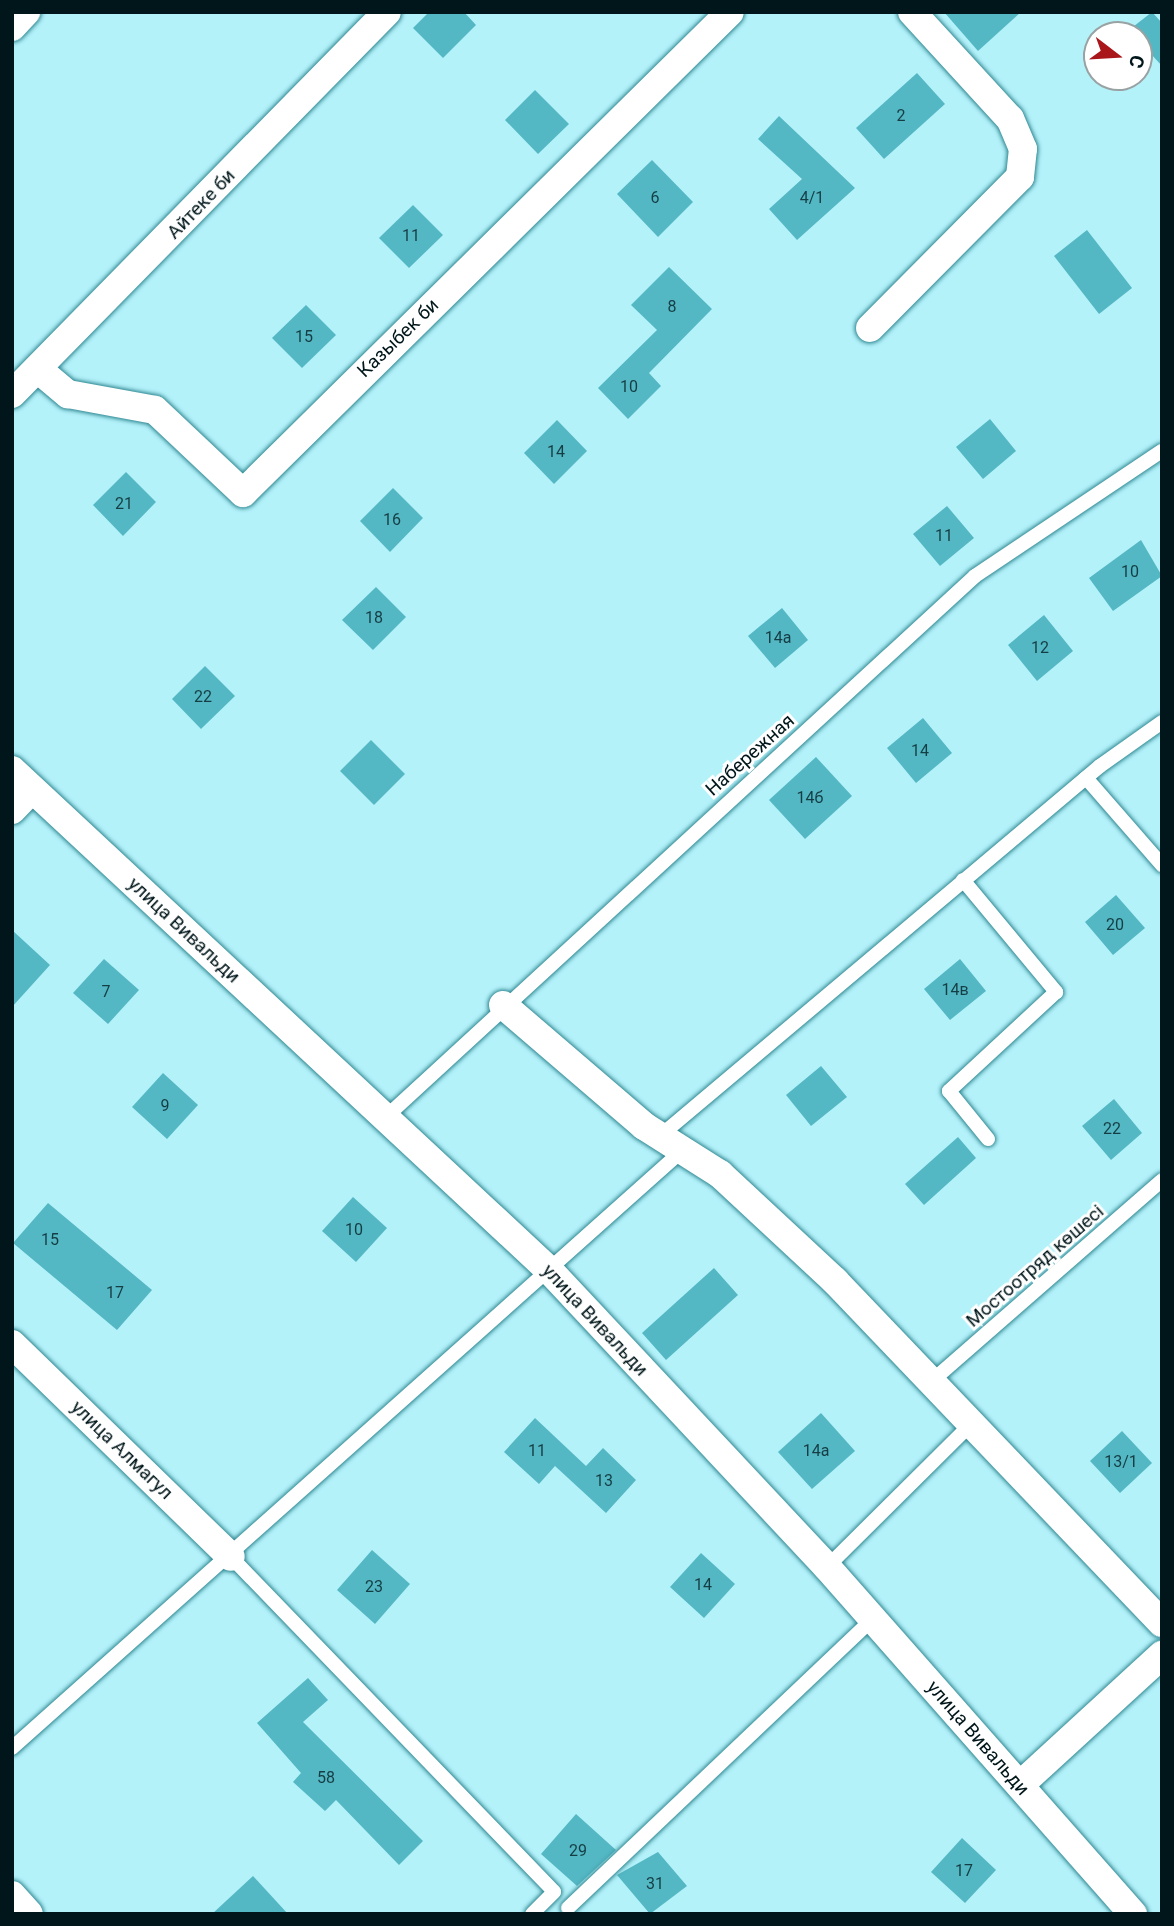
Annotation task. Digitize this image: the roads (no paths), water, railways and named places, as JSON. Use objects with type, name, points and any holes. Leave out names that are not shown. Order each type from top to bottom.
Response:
[{"type":"street","points":[[12,27],[26,12]]},
{"type":"street","name":"Айтеке би","points":[[12,394],[39,370],[387,12]]},
{"type":"street","name":"Казыбек би","points":[[39,370],[68,394],[155,410],[243,493],[730,12]]},
{"type":"street","points":[[870,328],[1020,177],[1023,149],[1010,119],[912,12]]},
{"type":"street","name":"улица Вивальди","points":[[18,790],[387,1116],[550,1271],[827,1567],[1133,1914]]},
{"type":"street","points":[[503,1005],[672,1143],[720,1174],[933,1380],[1162,1623]]},
{"type":"street","name":"улица Алмагул","points":[[12,1344],[231,1556]]},
{"type":"street","points":[[1020,1785],[1162,1655]]},
{"type":"street","points":[[12,1895],[29,1914]]},
{"type":"lane","name":"Набережная","points":[[387,1116],[503,1005],[975,576],[1162,451]]},
{"type":"lane","points":[[12,1748],[550,1271],[672,1143],[963,880],[1086,778],[1162,722]]},
{"type":"lane","points":[[1086,778],[1162,865]]},
{"type":"lane","points":[[963,880],[1056,992],[949,1091],[988,1139]]},
{"type":"lane","name":"Мостоотряд көшесі","points":[[933,1380],[1162,1180]]},
{"type":"lane","points":[[827,1567],[973,1422]]},
{"type":"lane","points":[[231,1556],[571,1911],[873,1619]]},
{"type":"lane","points":[[532,1914],[554,1892]]}]
